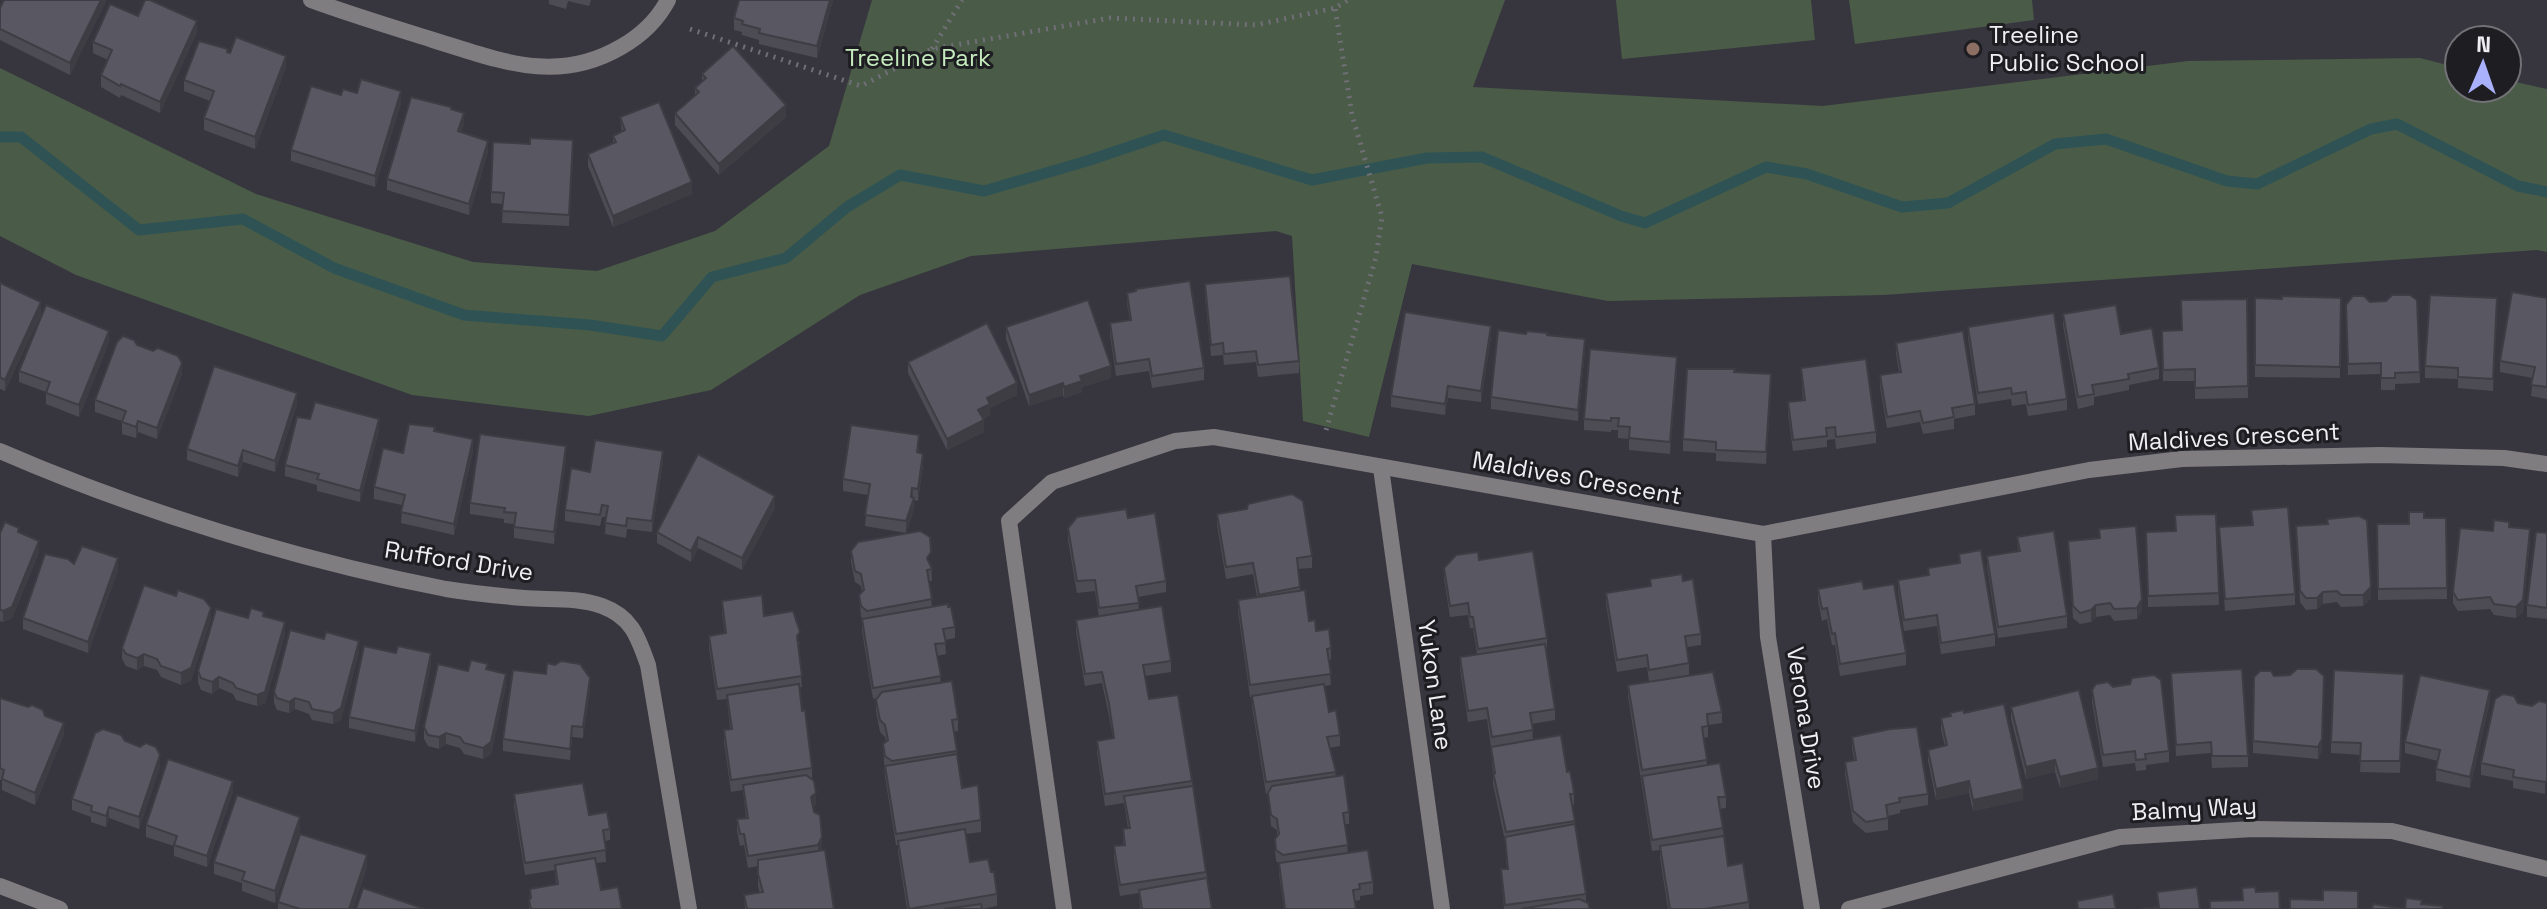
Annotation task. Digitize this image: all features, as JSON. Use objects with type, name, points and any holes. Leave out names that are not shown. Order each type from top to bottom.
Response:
[{"type":"street","points":[[311,0],[487,56],[541,68],[584,64],[608,55],[643,33],[660,15],[668,0]]},
{"type":"street","name":"Maldives Crescent","points":[[1064,909],[1009,521],[1052,482],[1175,441],[1214,437],[1763,534],[2089,470],[2182,459],[2380,455],[2504,458],[2547,464]]},
{"type":"street","name":"Rufford Drive","points":[[0,451],[151,508],[281,549],[447,589],[569,600],[600,605],[623,616],[637,636],[648,665],[689,909]]},
{"type":"street","name":"Yukon Lane","points":[[1381,468],[1442,909]]},
{"type":"street","name":"Verona Drive","points":[[1763,534],[1768,637],[1812,909]]},
{"type":"street","name":"Balmy Way","points":[[1849,909],[2120,837],[2253,829],[2392,831],[2547,869]]},
{"type":"street","points":[[0,886],[21,902],[60,909]]},
{"type":"path","points":[[932,49],[962,0]]},
{"type":"path","points":[[690,29],[861,86],[932,49],[1110,18],[1256,25],[1335,8],[1348,0]]},
{"type":"path","points":[[1319,457],[1376,257],[1382,217],[1352,115],[1335,8]]},
{"type":"green space","name":"Treeline Park","points":[[872,0],[1505,0],[1473,87],[1823,106],[2188,61],[2420,58],[2443,64],[2443,104],[2523,104],[2523,84],[2547,89],[2547,252],[2537,250],[1883,295],[1608,301],[1412,264],[1369,437],[1303,421],[1292,236],[1276,231],[971,256],[860,295],[711,390],[589,416],[412,395],[76,275],[0,236],[0,68],[256,194],[473,262],[597,271],[715,231],[829,146]]},
{"type":"green space","points":[[1616,0],[1811,0],[1815,40],[1622,59]]},
{"type":"green space","points":[[1849,0],[2032,0],[2034,20],[1855,44]]},
{"type":"building","points":[[4,0],[101,0],[70,63],[0,29],[0,8]]},
{"type":"building","points":[[145,0],[197,21],[160,102],[101,75],[112,50],[93,42],[110,4],[138,16]]},
{"type":"building","points":[[739,0],[830,0],[817,46],[759,33],[760,29],[742,24],[743,21],[734,18]]},
{"type":"building","points":[[236,37],[286,56],[255,137],[204,118],[214,91],[184,80],[199,41],[228,49],[230,53]]},
{"type":"building","points":[[733,46],[786,105],[719,164],[675,113],[699,92],[695,88],[706,78],[702,74]]},
{"type":"building","points":[[361,79],[401,91],[375,176],[291,150],[311,86],[341,95],[343,89],[357,93]]},
{"type":"building","points":[[411,97],[464,113],[458,131],[488,141],[469,204],[387,179]]},
{"type":"building","points":[[659,102],[692,182],[613,216],[588,154],[616,142],[613,136],[625,130],[620,117]]},
{"type":"building","points":[[530,138],[573,140],[569,215],[502,211],[504,193],[491,192],[493,142],[530,144]]},
{"type":"building","points":[[1290,276],[1299,361],[1258,365],[1256,351],[1224,354],[1223,343],[1211,345],[1205,284]]},
{"type":"building","points":[[1190,281],[1204,368],[1152,376],[1149,359],[1116,364],[1110,323],[1131,320],[1127,293]]},
{"type":"building","points":[[0,283],[41,302],[5,380],[0,377]]},
{"type":"building","points":[[2512,292],[2547,298],[2547,387],[2531,385],[2535,367],[2500,361]]},
{"type":"building","points":[[2392,295],[2410,295],[2417,300],[2420,372],[2395,373],[2395,378],[2381,378],[2381,363],[2348,364],[2346,305],[2353,296],[2364,296],[2370,302],[2386,301]]},
{"type":"building","points":[[2430,295],[2497,298],[2493,379],[2458,377],[2458,368],[2425,366]]},
{"type":"building","points":[[2282,296],[2341,298],[2340,367],[2255,365],[2255,298],[2282,299]]},
{"type":"building","points":[[2247,299],[2248,386],[2195,388],[2195,369],[2163,370],[2162,331],[2182,330],[2181,300]]},
{"type":"building","points":[[1088,300],[1111,366],[1080,376],[1082,381],[1064,387],[1063,383],[1029,395],[1006,327]]},
{"type":"building","points":[[46,305],[109,331],[79,405],[46,393],[50,382],[19,371]]},
{"type":"building","points":[[2116,305],[2121,334],[2152,328],[2159,368],[2128,374],[2129,379],[2092,385],[2094,394],[2078,397],[2063,314]]},
{"type":"building","points":[[1405,312],[1491,326],[1481,391],[1448,386],[1445,404],[1391,396]]},
{"type":"building","points":[[2054,313],[2067,399],[2028,405],[2026,392],[2012,394],[2011,388],[1978,393],[1968,327]]},
{"type":"building","points":[[987,323],[1017,383],[987,398],[990,404],[978,410],[984,420],[947,439],[908,362]]},
{"type":"building","points":[[1498,330],[1585,339],[1578,410],[1491,397]]},
{"type":"building","points":[[1963,331],[1975,404],[1952,408],[1954,417],[1923,423],[1920,411],[1887,417],[1880,375],[1901,372],[1896,343]]},
{"type":"building","points":[[123,336],[153,351],[158,348],[178,356],[182,363],[157,428],[138,421],[136,427],[122,422],[126,411],[95,400],[117,342]]},
{"type":"building","points":[[1590,349],[1677,357],[1670,442],[1629,438],[1630,427],[1618,426],[1619,418],[1611,418],[1611,421],[1584,419]]},
{"type":"building","points":[[1866,359],[1876,432],[1836,437],[1835,427],[1826,428],[1827,436],[1793,440],[1788,402],[1805,400],[1801,368]]},
{"type":"building","points":[[214,366],[297,393],[275,461],[243,450],[238,466],[187,449]]},
{"type":"building","points":[[1687,369],[1735,369],[1734,372],[1771,374],[1766,452],[1716,450],[1716,442],[1683,439]]},
{"type":"building","points":[[315,402],[379,419],[360,491],[317,479],[319,474],[285,465],[297,417],[310,419]]},
{"type":"building","points":[[409,424],[435,427],[434,431],[473,439],[454,524],[401,512],[405,495],[374,487],[383,448],[403,453]]},
{"type":"building","points":[[851,425],[919,435],[917,452],[923,454],[918,489],[912,488],[911,497],[914,498],[906,521],[865,515],[870,484],[843,479]]},
{"type":"building","points":[[480,434],[566,446],[554,532],[514,527],[516,513],[504,512],[505,508],[470,503]]},
{"type":"building","points":[[595,440],[663,451],[652,521],[627,518],[626,526],[605,523],[608,506],[602,505],[600,515],[565,510],[571,468],[590,472]]},
{"type":"building","points":[[698,454],[775,496],[742,558],[698,537],[691,551],[657,532]]},
{"type":"building","points":[[1292,494],[1303,501],[1312,556],[1297,558],[1300,587],[1259,595],[1253,563],[1226,567],[1217,514],[1247,509],[1248,504]]},
{"type":"building","points":[[2288,507],[2295,594],[2225,599],[2219,527],[2253,525],[2251,510]]},
{"type":"building","points":[[1126,509],[1128,518],[1155,513],[1166,581],[1136,586],[1139,603],[1099,608],[1095,580],[1077,581],[1068,528],[1077,517]]},
{"type":"building","points":[[2409,512],[2424,512],[2424,518],[2446,518],[2447,588],[2378,589],[2377,524],[2409,524]]},
{"type":"building","points":[[2216,514],[2219,593],[2148,596],[2146,532],[2176,531],[2175,515]]},
{"type":"building","points":[[2359,516],[2367,520],[2371,587],[2363,595],[2341,595],[2337,591],[2323,592],[2317,598],[2306,598],[2300,591],[2296,526],[2328,524],[2327,519]]},
{"type":"building","points":[[2494,520],[2509,522],[2509,527],[2530,529],[2523,600],[2516,607],[2494,604],[2490,597],[2458,600],[2453,592],[2460,528],[2493,531]]},
{"type":"building","points":[[5,522],[39,541],[12,607],[3,611],[0,609],[0,533]]},
{"type":"building","points":[[2136,526],[2142,599],[2137,608],[2114,609],[2110,603],[2096,605],[2080,613],[2073,606],[2068,541],[2100,538],[2099,529]]},
{"type":"building","points":[[920,531],[930,537],[931,552],[927,558],[932,569],[927,570],[932,599],[867,611],[861,606],[859,595],[864,590],[861,574],[855,571],[851,551],[858,542]]},
{"type":"building","points":[[2054,531],[2067,616],[1998,627],[1987,556],[2020,551],[2017,537]]},
{"type":"building","points":[[2536,532],[2547,533],[2547,608],[2527,605]]},
{"type":"building","points":[[82,546],[118,558],[88,642],[23,618],[45,554],[68,559],[74,564]]},
{"type":"building","points":[[1981,550],[1995,634],[1941,643],[1937,615],[1904,620],[1898,580],[1929,575],[1928,568],[1960,563],[1959,554]]},
{"type":"building","points":[[1533,551],[1547,638],[1478,649],[1468,603],[1450,606],[1444,568],[1456,555],[1478,552],[1479,560]]},
{"type":"building","points":[[1682,574],[1683,581],[1693,579],[1701,634],[1685,636],[1689,663],[1649,670],[1647,655],[1617,660],[1606,593],[1651,586],[1650,579]]},
{"type":"building","points":[[1862,581],[1864,589],[1894,584],[1906,653],[1840,664],[1835,633],[1832,634],[1827,608],[1822,609],[1818,589]]},
{"type":"building","points":[[144,585],[176,596],[178,590],[204,599],[211,608],[191,668],[181,673],[161,666],[157,659],[144,654],[137,658],[126,654],[122,648]]},
{"type":"building","points":[[1305,590],[1309,621],[1315,620],[1316,631],[1329,629],[1331,648],[1327,649],[1331,674],[1250,685],[1238,600]]},
{"type":"building","points":[[762,595],[764,616],[793,611],[800,632],[797,636],[802,676],[717,689],[709,636],[726,633],[722,601]]},
{"type":"building","points":[[948,604],[955,627],[943,629],[946,643],[935,644],[941,676],[873,688],[862,619]]},
{"type":"building","points":[[1162,606],[1171,661],[1143,665],[1149,699],[1178,695],[1192,781],[1105,794],[1097,741],[1114,738],[1109,704],[1102,672],[1085,674],[1076,620]]},
{"type":"building","points":[[251,608],[264,612],[263,616],[285,622],[265,692],[257,695],[236,688],[233,683],[219,677],[212,682],[201,678],[198,671],[216,609],[248,618]]},
{"type":"building","points":[[290,630],[324,639],[326,632],[359,641],[341,708],[333,713],[312,709],[309,702],[295,698],[289,702],[277,698],[274,692]]},
{"type":"building","points":[[1545,644],[1555,709],[1530,713],[1533,730],[1492,737],[1487,708],[1468,711],[1460,657]]},
{"type":"building","points":[[364,646],[396,653],[398,646],[431,653],[415,731],[349,717]]},
{"type":"building","points":[[471,660],[488,664],[486,669],[506,674],[491,742],[483,748],[464,743],[460,737],[446,733],[439,737],[428,735],[424,727],[438,664],[468,671]]},
{"type":"building","points":[[561,661],[580,664],[590,678],[583,727],[572,726],[570,749],[503,739],[513,670],[546,674],[547,663],[555,665]]},
{"type":"building","points":[[2242,669],[2248,756],[2212,756],[2211,742],[2176,745],[2171,673]]},
{"type":"building","points":[[2297,669],[2316,669],[2324,676],[2322,739],[2318,747],[2253,741],[2254,677],[2260,671],[2271,671],[2274,676],[2290,675]]},
{"type":"building","points":[[2334,670],[2404,674],[2400,761],[2360,761],[2361,743],[2331,742]]},
{"type":"building","points":[[1713,672],[1722,712],[1707,714],[1708,726],[1702,727],[1707,760],[1642,770],[1628,685]]},
{"type":"building","points":[[2154,675],[2161,680],[2169,751],[2145,754],[2146,759],[2136,760],[2135,751],[2103,755],[2092,690],[2096,684],[2108,682],[2113,687],[2130,684],[2132,678]]},
{"type":"building","points":[[2420,675],[2490,690],[2470,777],[2436,769],[2440,750],[2405,742]]},
{"type":"building","points":[[952,681],[958,719],[952,720],[957,751],[892,761],[885,756],[883,744],[888,740],[876,700],[882,692]]},
{"type":"building","points":[[799,684],[812,768],[731,780],[724,730],[732,729],[727,695]]},
{"type":"building","points":[[1324,684],[1329,712],[1336,710],[1340,735],[1327,737],[1336,772],[1266,782],[1252,696]]},
{"type":"building","points":[[2079,690],[2098,768],[2060,777],[2055,760],[2026,767],[2011,707]]},
{"type":"building","points":[[2503,694],[2514,696],[2518,703],[2532,706],[2539,701],[2547,703],[2545,782],[2513,777],[2514,770],[2481,763],[2495,699]]},
{"type":"building","points":[[0,698],[28,707],[32,705],[43,710],[45,716],[64,723],[35,793],[2,779]]},
{"type":"building","points":[[2004,704],[2023,789],[1973,800],[1969,781],[1936,789],[1928,750],[1947,745],[1941,718],[1963,710],[1964,713]]},
{"type":"building","points":[[1917,727],[1928,794],[1899,798],[1900,802],[1886,805],[1888,818],[1866,822],[1853,811],[1845,762],[1856,760],[1852,737]]},
{"type":"building","points":[[103,729],[121,735],[125,741],[140,747],[146,743],[156,747],[160,755],[139,817],[109,807],[106,816],[91,811],[92,806],[72,799],[95,733]]},
{"type":"building","points":[[1561,735],[1567,772],[1570,771],[1573,786],[1574,794],[1570,794],[1575,821],[1506,832],[1491,747]]},
{"type":"building","points":[[957,754],[962,788],[978,785],[981,820],[896,834],[885,766]]},
{"type":"building","points":[[168,759],[233,781],[207,856],[174,845],[177,836],[146,825]]},
{"type":"building","points":[[1720,763],[1726,797],[1718,797],[1723,828],[1652,840],[1642,776]]},
{"type":"building","points":[[806,775],[814,781],[816,793],[811,797],[814,812],[820,815],[822,837],[818,845],[748,856],[744,834],[740,834],[737,819],[748,818],[743,785]]},
{"type":"building","points":[[1344,775],[1349,812],[1343,813],[1348,845],[1283,855],[1276,850],[1275,839],[1279,834],[1277,819],[1271,815],[1268,793],[1272,786]]},
{"type":"building","points":[[583,783],[589,815],[607,812],[610,829],[603,830],[606,850],[525,863],[514,794]]},
{"type":"building","points":[[1193,786],[1206,872],[1120,885],[1114,846],[1125,845],[1123,829],[1130,828],[1124,796]]},
{"type":"building","points":[[237,795],[300,817],[275,891],[242,880],[245,872],[214,862]]},
{"type":"building","points":[[1575,824],[1586,894],[1505,905],[1501,869],[1508,869],[1505,837]]},
{"type":"building","points":[[965,829],[970,862],[988,859],[991,872],[994,872],[997,894],[909,909],[898,841]]},
{"type":"building","points":[[300,834],[367,855],[349,909],[300,909],[278,902]]},
{"type":"building","points":[[1724,836],[1728,866],[1743,863],[1749,902],[1705,909],[1670,909],[1660,846]]},
{"type":"building","points":[[825,850],[834,909],[747,909],[744,895],[763,892],[758,860]]},
{"type":"building","points":[[1368,850],[1373,882],[1359,884],[1360,889],[1353,890],[1356,909],[1285,909],[1279,863]]},
{"type":"building","points":[[595,858],[601,890],[618,887],[622,909],[531,909],[530,889],[558,884],[555,865]]},
{"type":"building","points":[[1207,878],[1212,909],[1142,909],[1139,890]]},
{"type":"building","points":[[2197,887],[2200,909],[2142,909],[2159,907],[2157,892]]},
{"type":"building","points":[[2255,887],[2256,892],[2279,891],[2280,909],[2210,909],[2210,901],[2243,900],[2242,888]]},
{"type":"building","points":[[363,888],[425,909],[356,909]]},
{"type":"building","points":[[2323,890],[2358,891],[2358,909],[2290,909],[2290,899],[2323,900]]},
{"type":"building","points":[[2113,894],[2116,909],[2078,909],[2077,901]]},
{"type":"building","points":[[2406,898],[2422,900],[2421,904],[2443,906],[2442,909],[2405,909]]},
{"type":"building","points":[[1579,899],[1588,903],[1590,909],[1521,909]]},
{"type":"building","points":[[981,904],[982,909],[944,909]]},
{"type":"building","points":[[2373,904],[2405,909],[2372,909]]},
{"type":"waterway","points":[[0,137],[21,137],[139,230],[243,219],[334,268],[464,315],[590,325],[662,336],[712,277],[786,258],[847,207],[900,175],[984,191],[1164,135],[1312,180],[1427,158],[1482,157],[1621,216],[1645,223],[1766,167],[1807,174],[1902,207],[1948,203],[2055,144],[2106,139],[2227,181],[2257,184],[2371,129],[2397,124],[2518,186],[2547,192]]},
{"type":"place","name":"Treeline Public School","points":[[1973,49]]}]
